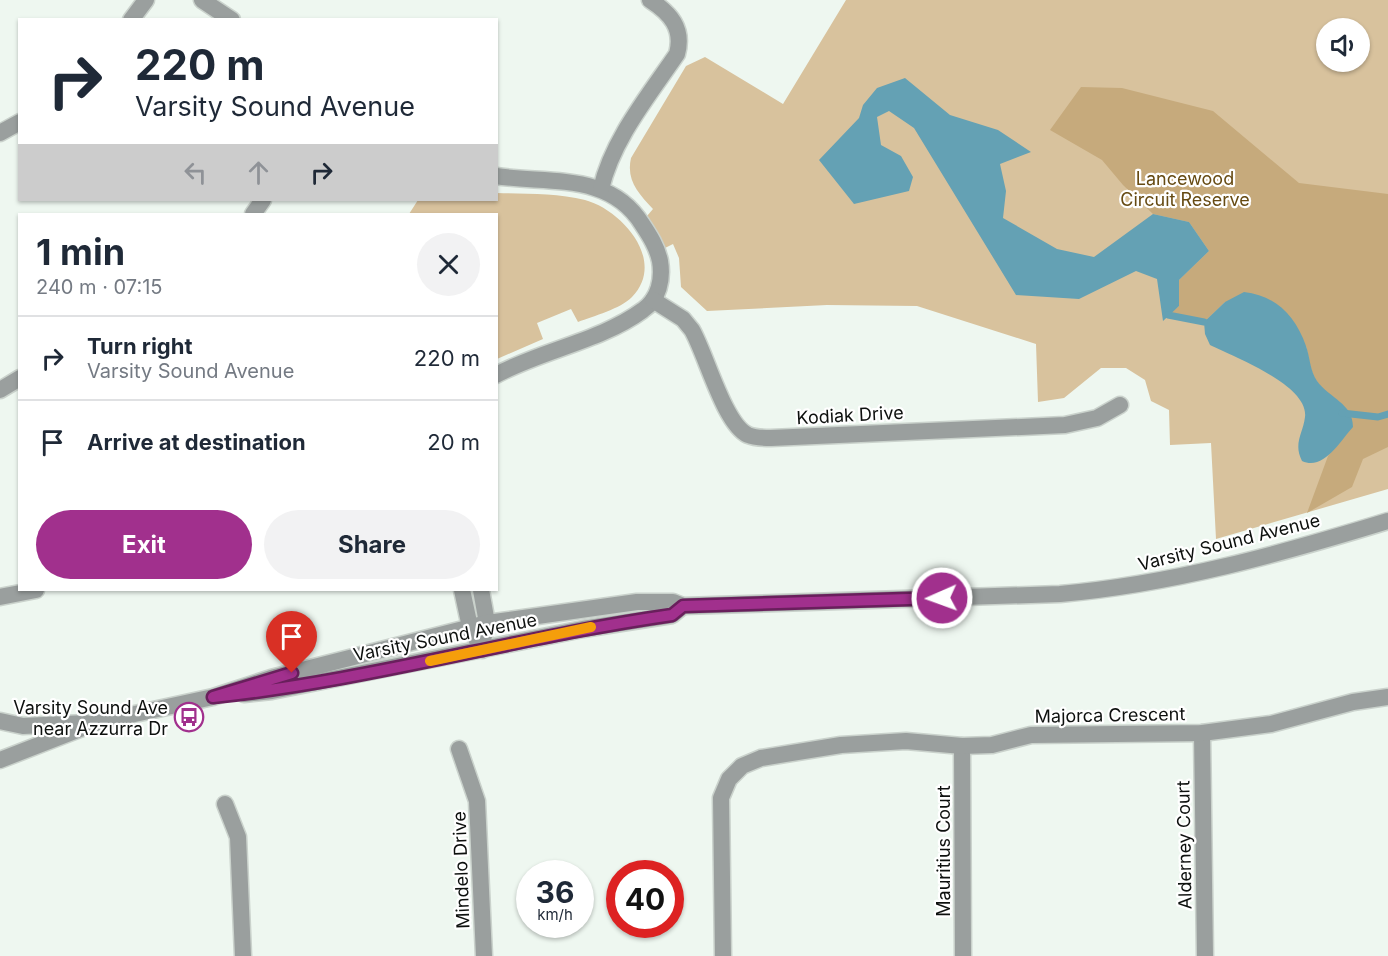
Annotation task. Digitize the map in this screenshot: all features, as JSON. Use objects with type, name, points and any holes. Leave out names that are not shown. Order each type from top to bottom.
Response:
[{"type":"street","points":[[132,18],[146,0]]},
{"type":"street","points":[[202,0],[229,18]]},
{"type":"street","points":[[601,189],[605,171],[615,151],[677,54],[680,43],[678,28],[670,16],[650,0]]},
{"type":"street","points":[[0,134],[18,123]]},
{"type":"street","points":[[498,176],[570,181],[601,189],[627,205],[639,219],[657,251],[662,275],[653,300],[634,316],[498,374]]},
{"type":"street","name":"Kodiak Drive","points":[[653,300],[683,319],[692,330],[729,413],[735,423],[748,435],[771,438],[1065,425],[1097,418],[1120,405]]},
{"type":"street","points":[[0,390],[18,379]]},
{"type":"street","name":"Varsity Sound Avenue","points":[[0,760],[98,722],[213,697],[271,678],[487,623],[637,602],[673,602],[683,606],[1060,594],[1117,589],[1218,569],[1388,521]]},
{"type":"street","points":[[0,597],[31,591]]},
{"type":"street","points":[[462,591],[470,627],[482,650]]},
{"type":"street","points":[[481,591],[487,623],[482,650]]},
{"type":"street","name":"Varsity Sound Avenue","points":[[213,697],[272,691],[583,629],[672,615],[683,606]]},
{"type":"street","name":"Majorca Crescent","points":[[723,956],[721,798],[729,779],[742,766],[761,758],[877,741],[962,746],[992,745],[1031,735],[1202,734],[1271,724],[1353,702],[1388,697]]},
{"type":"street","name":"Varsity Sound Avenue","points":[[0,722],[23,726],[98,722]]},
{"type":"street","name":"Alderney Court","points":[[1202,734],[1205,956]]},
{"type":"street","points":[[0,742],[0,760]]},
{"type":"street","name":"Mauritius Court","points":[[962,746],[963,956]]},
{"type":"street","name":"Mindelo Drive","points":[[459,749],[477,801],[484,956]]},
{"type":"street","points":[[225,804],[238,837],[243,956]]},
{"type":"green space","name":"Lancewood Circuit Reserve","points":[[846,0],[1388,0],[1388,489],[1216,539],[1211,443],[1170,445],[1169,410],[1151,401],[1145,380],[1126,368],[1101,368],[1064,398],[1038,402],[1036,344],[917,306],[827,305],[707,311],[681,287],[679,258],[673,244],[665,248],[647,216],[653,209],[634,186],[630,173],[631,158],[686,66],[705,57],[783,104]]},
{"type":"green space","points":[[1081,87],[1122,88],[1213,111],[1299,183],[1388,194],[1388,447],[1363,459],[1352,487],[1307,513],[1328,456],[1352,427],[1343,405],[1315,379],[1306,346],[1225,302],[1204,322],[1168,315],[1179,306],[1179,280],[1209,251],[1189,222],[1153,214],[1123,185],[1102,160],[1050,130]]},
{"type":"green space","points":[[498,193],[541,194],[585,200],[613,214],[636,239],[645,268],[642,283],[632,297],[614,309],[578,322],[571,309],[537,323],[543,339],[498,359],[498,213],[410,213],[417,201],[498,201]]},
{"type":"water","points":[[905,78],[950,115],[998,130],[1031,152],[1000,164],[1006,191],[1003,218],[1057,249],[1094,257],[1153,214],[1189,222],[1209,251],[1179,280],[1179,306],[1163,321],[1157,279],[1136,271],[1079,299],[1016,295],[914,128],[889,111],[877,117],[881,145],[901,156],[913,177],[909,191],[854,204],[819,160],[859,118],[863,105],[877,88]]},
{"type":"water","points":[[1244,292],[1266,298],[1290,316],[1301,335],[1317,381],[1349,412],[1353,427],[1331,453],[1317,462],[1302,461],[1299,455],[1298,444],[1305,417],[1303,405],[1295,394],[1268,374],[1210,345],[1205,334],[1204,322],[1225,302]]},
{"type":"waterway","points":[[1168,315],[1204,322]]},
{"type":"waterway","points":[[1342,413],[1378,417],[1388,414]]},
{"type":"slow traffic","points":[[430,661],[591,627]]},
{"type":"place","name":"Varsity Sound Ave near Azzurra Dr","points":[[189,717]]},
{"type":"route","points":[[292,673],[213,697],[272,691],[583,629],[672,615],[683,606],[942,598]]}]
